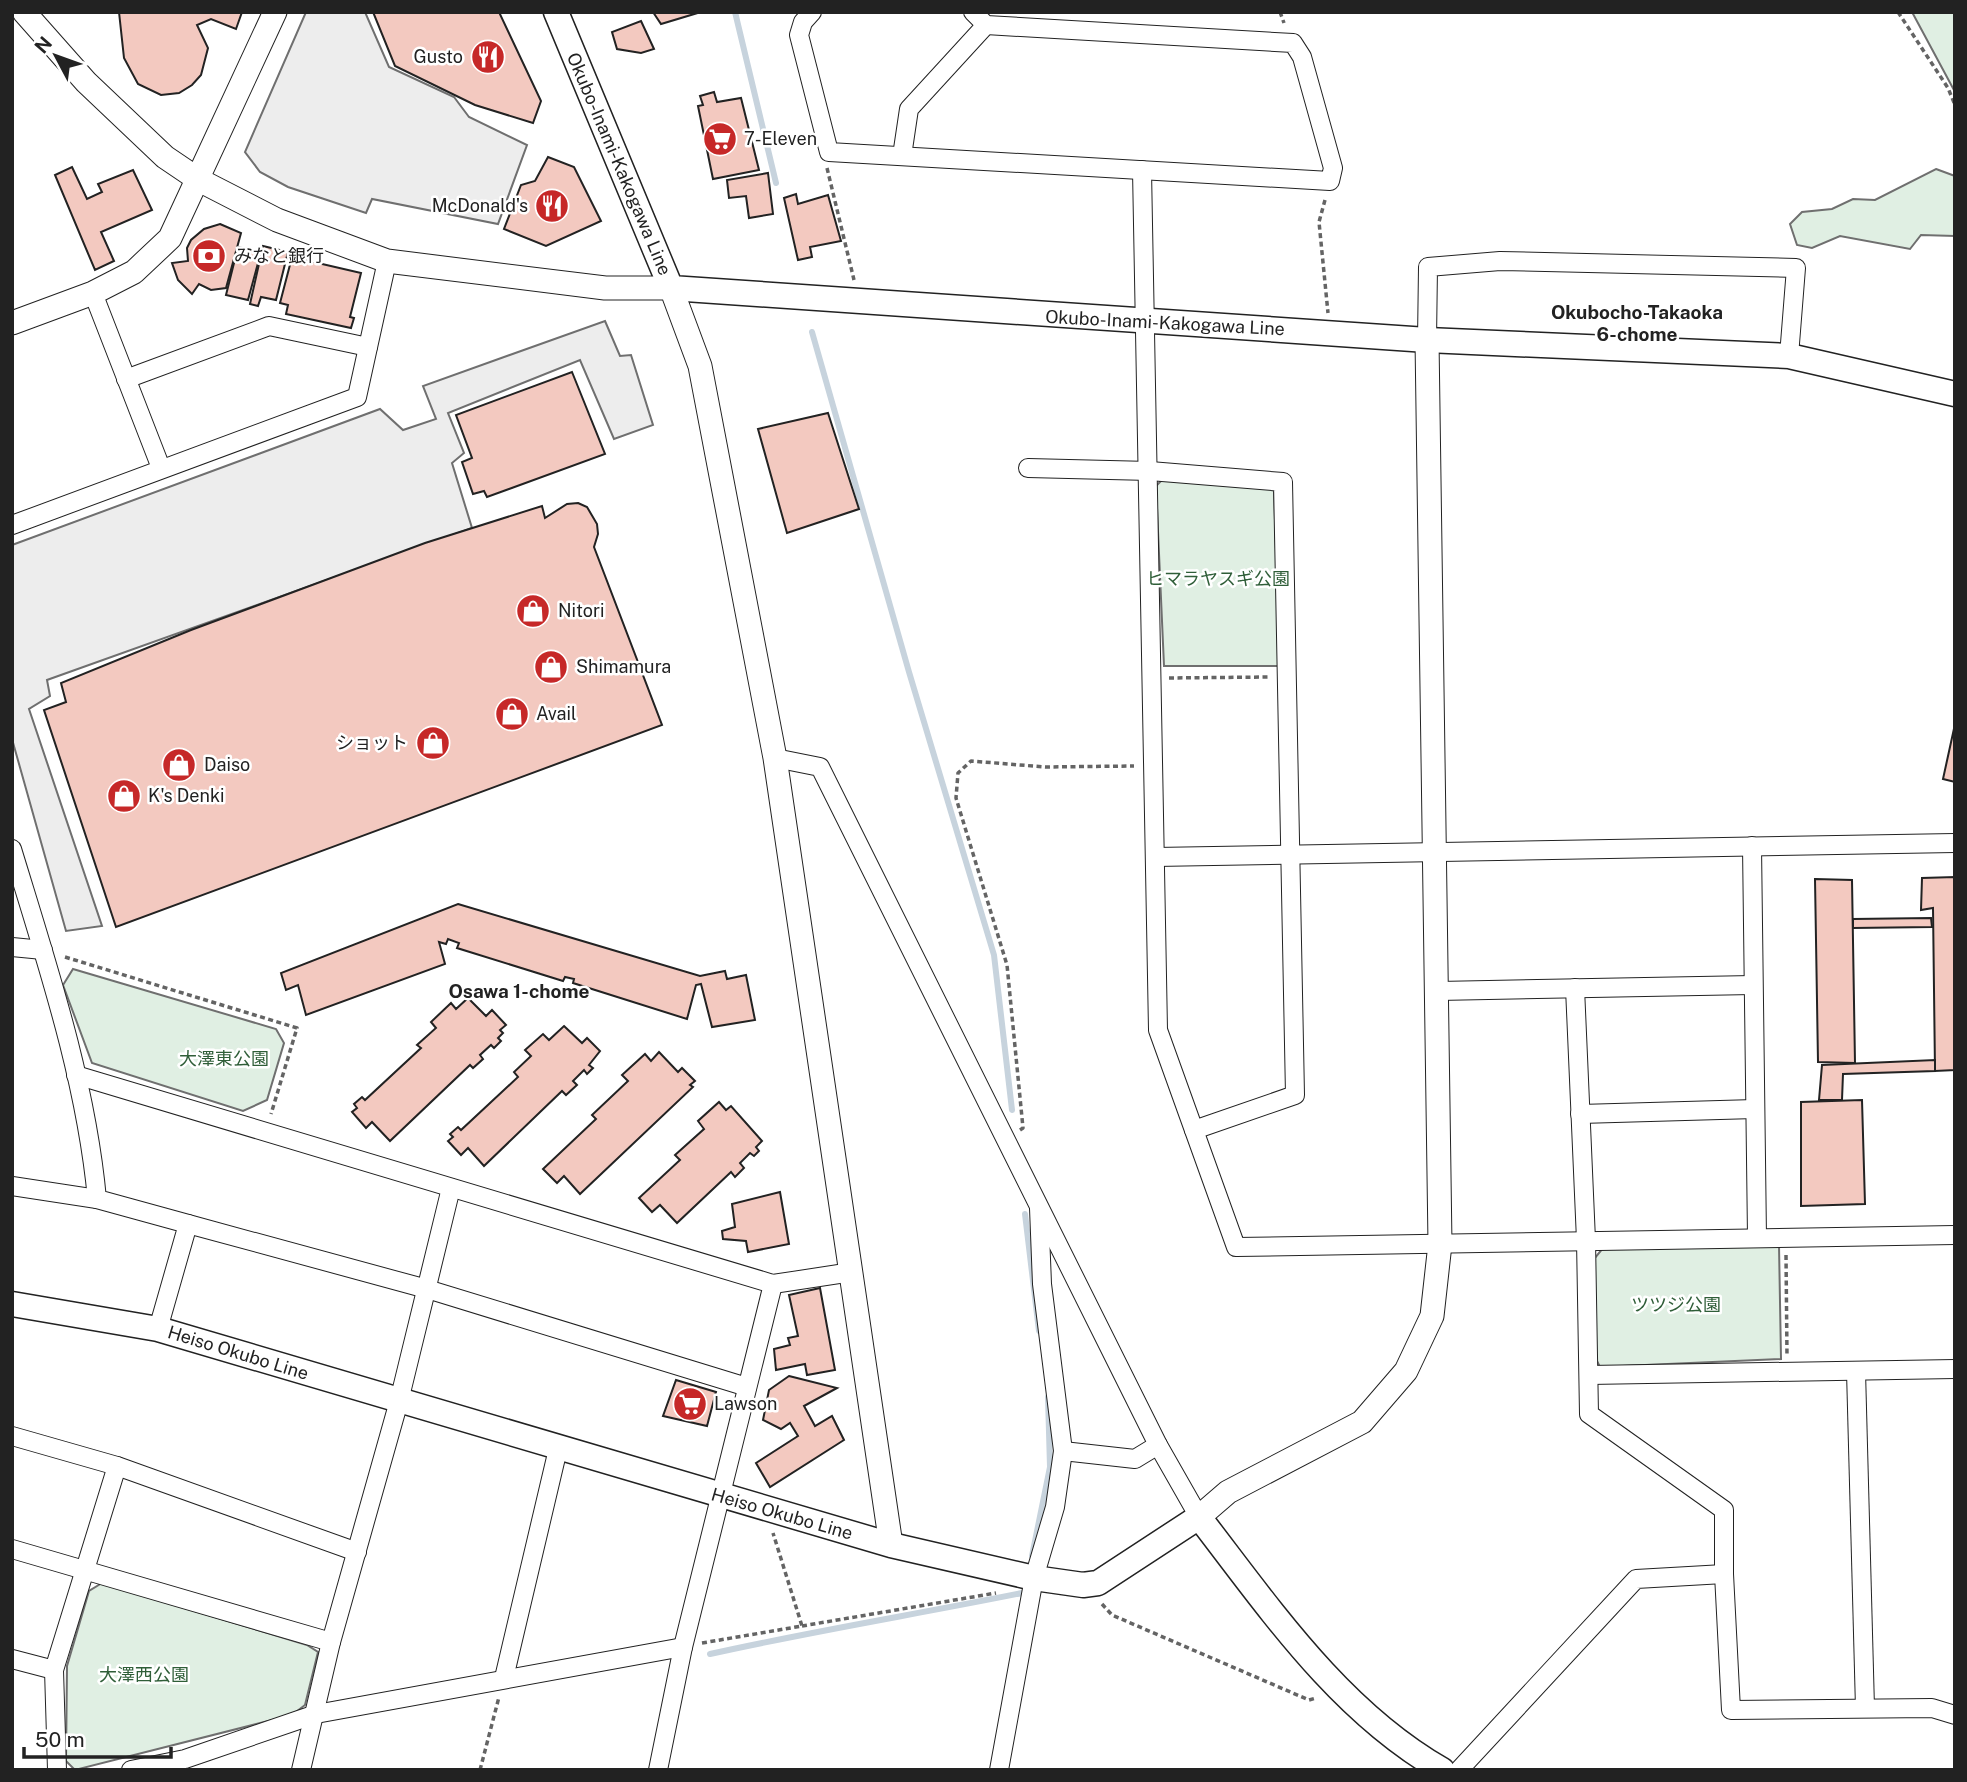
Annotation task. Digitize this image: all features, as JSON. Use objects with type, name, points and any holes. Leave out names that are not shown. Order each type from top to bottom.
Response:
[{"type":"main road","name":"Okubo-Inami-Kakogawa Line","points":[[556,12],[671,288],[1144,323],[1329,332],[1427,340],[1789,356],[1955,394]]},
{"type":"main road","name":"Heiso Okubo Line","points":[[12,1304],[158,1329],[719,1497],[891,1545],[1025,1576],[1083,1585],[1113,1576],[1199,1517]]},
{"type":"main road","points":[[1199,1517],[1273,1613],[1339,1689],[1376,1723],[1417,1755],[1442,1770]]},
{"type":"street","points":[[12,323],[93,293],[134,272],[170,238],[275,12]]},
{"type":"street","points":[[812,12],[803,22],[799,35],[829,152],[1330,181],[1333,168],[1302,57],[1293,43],[980,19],[909,109],[902,156]]},
{"type":"street","points":[[21,17],[165,157],[199,180],[277,220],[387,261],[592,286],[671,288],[700,366],[775,758],[891,1545]]},
{"type":"street","points":[[1142,170],[1150,471],[1158,1030],[1236,1247],[1955,1235]]},
{"type":"street","points":[[12,525],[357,397],[387,261]]},
{"type":"street","points":[[775,758],[820,767],[1038,1199],[1158,1445],[1199,1517],[1228,1492],[1362,1422],[1406,1371],[1432,1316],[1440,1244],[1428,267],[1500,261],[1796,268],[1789,356]]},
{"type":"street","points":[[93,293],[161,468]]},
{"type":"street","points":[[126,379],[270,326],[368,347]]},
{"type":"street","points":[[1028,468],[1150,471],[1283,482],[1295,1095],[1194,1130]]},
{"type":"street","points":[[1155,857],[1289,857],[1436,851],[1955,843]]},
{"type":"street","points":[[1752,846],[1757,1237]]},
{"type":"street","points":[[12,849],[43,950],[76,1075],[91,1138],[97,1199]]},
{"type":"street","points":[[12,947],[43,950]]},
{"type":"street","points":[[1438,991],[1754,985]]},
{"type":"street","points":[[1575,988],[1586,1240],[1589,1414],[1724,1510],[1724,1574],[1731,1710],[1932,1708],[1955,1715]]},
{"type":"street","points":[[76,1075],[267,1130],[773,1284],[852,1272]]},
{"type":"street","points":[[1580,1114],[1755,1109]]},
{"type":"street","points":[[12,1186],[97,1199],[427,1289],[747,1387]]},
{"type":"street","points":[[301,1770],[331,1643],[399,1401],[451,1188]]},
{"type":"street","points":[[999,1770],[1025,1576],[1055,1507],[1063,1451],[1042,1284],[1038,1199]]},
{"type":"street","points":[[158,1329],[188,1224]]},
{"type":"street","points":[[658,1770],[683,1647],[773,1284]]},
{"type":"street","points":[[1589,1375],[1955,1369]]},
{"type":"street","points":[[1856,1371],[1865,1708]]},
{"type":"street","points":[[12,1436],[117,1466],[357,1552]]},
{"type":"street","points":[[1063,1451],[1135,1459],[1158,1445]]},
{"type":"street","points":[[504,1678],[558,1449]]},
{"type":"street","points":[[57,1770],[54,1670],[117,1466]]},
{"type":"street","points":[[12,1549],[331,1643]]},
{"type":"street","points":[[1459,1770],[1636,1579],[1724,1574]]},
{"type":"street","points":[[131,1770],[185,1759],[316,1714],[683,1647]]},
{"type":"street","points":[[12,1659],[54,1670]]},
{"type":"path","points":[[1898,12],[1948,88],[1955,105]]},
{"type":"path","points":[[829,152],[826,163],[860,302]]},
{"type":"path","points":[[1329,332],[1319,222],[1330,181]]},
{"type":"path","points":[[1153,678],[1286,677]]},
{"type":"path","points":[[1008,1141],[1023,1128],[1007,965],[956,799],[957,773],[971,761],[1045,767],[1154,766]]},
{"type":"path","points":[[43,950],[297,1028],[267,1130]]},
{"type":"path","points":[[1786,1237],[1787,1372]]},
{"type":"path","points":[[772,1512],[771,1526],[802,1626]]},
{"type":"path","points":[[683,1647],[1009,1591],[1025,1576]]},
{"type":"path","points":[[1083,1585],[1112,1615],[1309,1700],[1339,1689]]},
{"type":"path","points":[[480,1770],[504,1678]]},
{"type":"green space","points":[[1912,12],[1955,12],[1955,92]]},
{"type":"green space","points":[[1936,169],[1955,176],[1955,236],[1921,235],[1910,249],[1840,236],[1812,248],[1797,245],[1790,224],[1802,212],[1832,209],[1853,199],[1875,200]]},
{"type":"green space","name":"ヒマラヤスギ公園","points":[[1164,478],[1267,486],[1274,491],[1280,666],[1164,666],[1156,486]]},
{"type":"green space","name":"大澤東公園","points":[[73,969],[276,1029],[284,1043],[267,1100],[243,1111],[92,1063],[63,985]]},
{"type":"green space","name":"ツツジ公園","points":[[1779,1245],[1781,1359],[1600,1367],[1595,1357],[1594,1259],[1603,1248]]},
{"type":"green space","name":"大澤西公園","points":[[102,1583],[307,1645],[318,1652],[305,1705],[292,1715],[75,1770],[66,1761],[67,1666],[89,1591]]},
{"type":"shaded area","points":[[306,12],[365,12],[389,67],[454,97],[469,117],[527,145],[498,224],[372,199],[366,213],[288,187],[260,172],[245,152]]},
{"type":"shaded area","points":[[605,321],[620,356],[631,355],[653,425],[614,439],[580,360],[448,413],[464,453],[452,463],[472,528],[47,680],[50,696],[29,709],[102,926],[66,931],[12,739],[12,545],[380,409],[403,430],[436,419],[423,386]]},
{"type":"building","points":[[119,12],[242,12],[236,29],[211,19],[197,25],[208,48],[201,75],[179,93],[161,95],[138,84],[124,58]]},
{"type":"building","points":[[373,12],[499,12],[541,101],[533,123],[475,105],[395,66]]},
{"type":"building","points":[[653,12],[701,12],[661,24]]},
{"type":"building","points":[[641,21],[654,49],[641,53],[617,49],[612,32]]},
{"type":"building","points":[[714,92],[717,102],[741,98],[759,170],[713,179],[698,106],[703,105],[700,96]]},
{"type":"building","points":[[548,157],[574,167],[601,221],[546,246],[504,229],[521,185],[535,181]]},
{"type":"building","points":[[72,167],[87,199],[102,192],[98,184],[133,170],[152,210],[101,232],[114,261],[95,270],[55,175]]},
{"type":"building","points":[[768,173],[773,214],[749,218],[746,196],[729,198],[727,180]]},
{"type":"building","points":[[796,194],[798,204],[828,195],[841,241],[810,247],[812,257],[798,260],[784,198]]},
{"type":"building","points":[[220,224],[241,233],[226,288],[211,290],[199,284],[192,294],[178,280],[172,263],[188,261],[187,248],[191,240],[204,229]]},
{"type":"building","points":[[263,246],[288,252],[276,300],[261,297],[258,306],[250,304]]},
{"type":"building","points":[[238,247],[261,252],[248,300],[226,295]]},
{"type":"building","points":[[292,257],[361,273],[350,317],[354,318],[351,328],[286,314],[288,305],[280,303]]},
{"type":"building","points":[[572,372],[605,454],[487,497],[484,491],[473,494],[462,462],[472,458],[456,415]]},
{"type":"building","points":[[828,413],[859,509],[787,533],[758,429]]},
{"type":"building","points":[[578,503],[587,507],[597,524],[598,534],[594,547],[662,725],[116,927],[44,710],[66,702],[61,683],[191,630],[425,543],[542,506],[545,518],[567,504]]},
{"type":"building","points":[[1955,724],[1955,782],[1943,779]]},
{"type":"building","points":[[1955,877],[1955,1070],[1935,1071],[1933,908],[1921,910],[1922,878]]},
{"type":"building","points":[[1815,879],[1852,880],[1855,1063],[1818,1062]]},
{"type":"building","points":[[458,904],[700,976],[725,971],[727,979],[746,975],[755,1020],[712,1027],[701,984],[696,985],[687,1019],[573,983],[574,979],[565,977],[563,981],[457,948],[459,943],[448,939],[446,944],[439,942],[445,964],[306,1015],[298,985],[286,990],[281,973]]},
{"type":"building","points":[[1931,918],[1932,927],[1853,928],[1853,919]]},
{"type":"building","points":[[468,998],[486,1016],[492,1010],[506,1025],[500,1030],[503,1033],[498,1038],[501,1041],[494,1048],[491,1045],[480,1055],[483,1059],[473,1068],[470,1065],[390,1141],[372,1122],[366,1128],[352,1112],[357,1108],[354,1104],[362,1097],[365,1100],[421,1048],[417,1045],[436,1028],[431,1022],[451,1003],[456,1009]]},
{"type":"building","points":[[564,1026],[582,1043],[587,1038],[600,1051],[589,1065],[593,1068],[587,1074],[584,1070],[573,1081],[577,1085],[566,1095],[562,1091],[484,1166],[468,1148],[461,1155],[448,1141],[453,1137],[450,1134],[458,1127],[461,1130],[518,1077],[514,1072],[531,1056],[525,1050],[543,1034],[549,1040]]},
{"type":"building","points":[[659,1052],[678,1072],[682,1068],[695,1081],[690,1085],[693,1087],[580,1194],[564,1176],[557,1183],[543,1169],[596,1119],[592,1115],[628,1081],[622,1075],[645,1054],[651,1061]]},
{"type":"building","points":[[1935,1060],[1935,1071],[1843,1074],[1842,1100],[1819,1100],[1822,1065]]},
{"type":"building","points":[[1862,1100],[1865,1204],[1801,1206],[1801,1102]]},
{"type":"building","points":[[719,1102],[726,1110],[731,1106],[762,1141],[756,1147],[759,1151],[754,1156],[750,1153],[740,1163],[744,1168],[735,1177],[731,1172],[677,1223],[660,1205],[652,1212],[639,1198],[680,1160],[675,1155],[704,1129],[698,1121]]},
{"type":"building","points":[[780,1192],[789,1244],[748,1252],[746,1241],[723,1239],[722,1231],[735,1227],[732,1204]]},
{"type":"building","points":[[820,1288],[835,1370],[807,1375],[805,1364],[776,1370],[774,1349],[790,1345],[788,1338],[798,1336],[789,1295]]},
{"type":"building","points":[[789,1376],[837,1388],[804,1406],[815,1426],[832,1416],[844,1440],[770,1487],[756,1463],[798,1436],[790,1423],[781,1429],[763,1420],[769,1390]]},
{"type":"building","points":[[676,1380],[716,1392],[707,1426],[663,1416]]},
{"type":"waterway","points":[[735,12],[776,183]]},
{"type":"waterway","points":[[812,332],[909,672],[994,955],[1012,1110]]},
{"type":"waterway","points":[[1025,1214],[1039,1331]]},
{"type":"waterway","points":[[1032,1556],[1050,1467],[1048,1397]]},
{"type":"waterway","points":[[710,1654],[1022,1593]]},
{"type":"place","name":"Gusto","points":[[488,57]]},
{"type":"place","name":"7-Eleven","points":[[720,139]]},
{"type":"place","name":"McDonald's","points":[[552,206]]},
{"type":"place","name":"みなと銀行","points":[[209,256]]},
{"type":"place","name":"Nitori","points":[[533,611]]},
{"type":"place","name":"Shimamura","points":[[551,667]]},
{"type":"place","name":"Avail","points":[[512,714]]},
{"type":"place","name":"ショット","points":[[433,743]]},
{"type":"place","name":"Daiso","points":[[179,765]]},
{"type":"place","name":"K's Denki","points":[[124,796]]},
{"type":"place","name":"Lawson","points":[[690,1404]]},
{"type":"district","name":"Okubocho-Takaoka 6-chome","points":[[1637,323]]},
{"type":"district","name":"Osawa 1-chome","points":[[519,991]]}]
